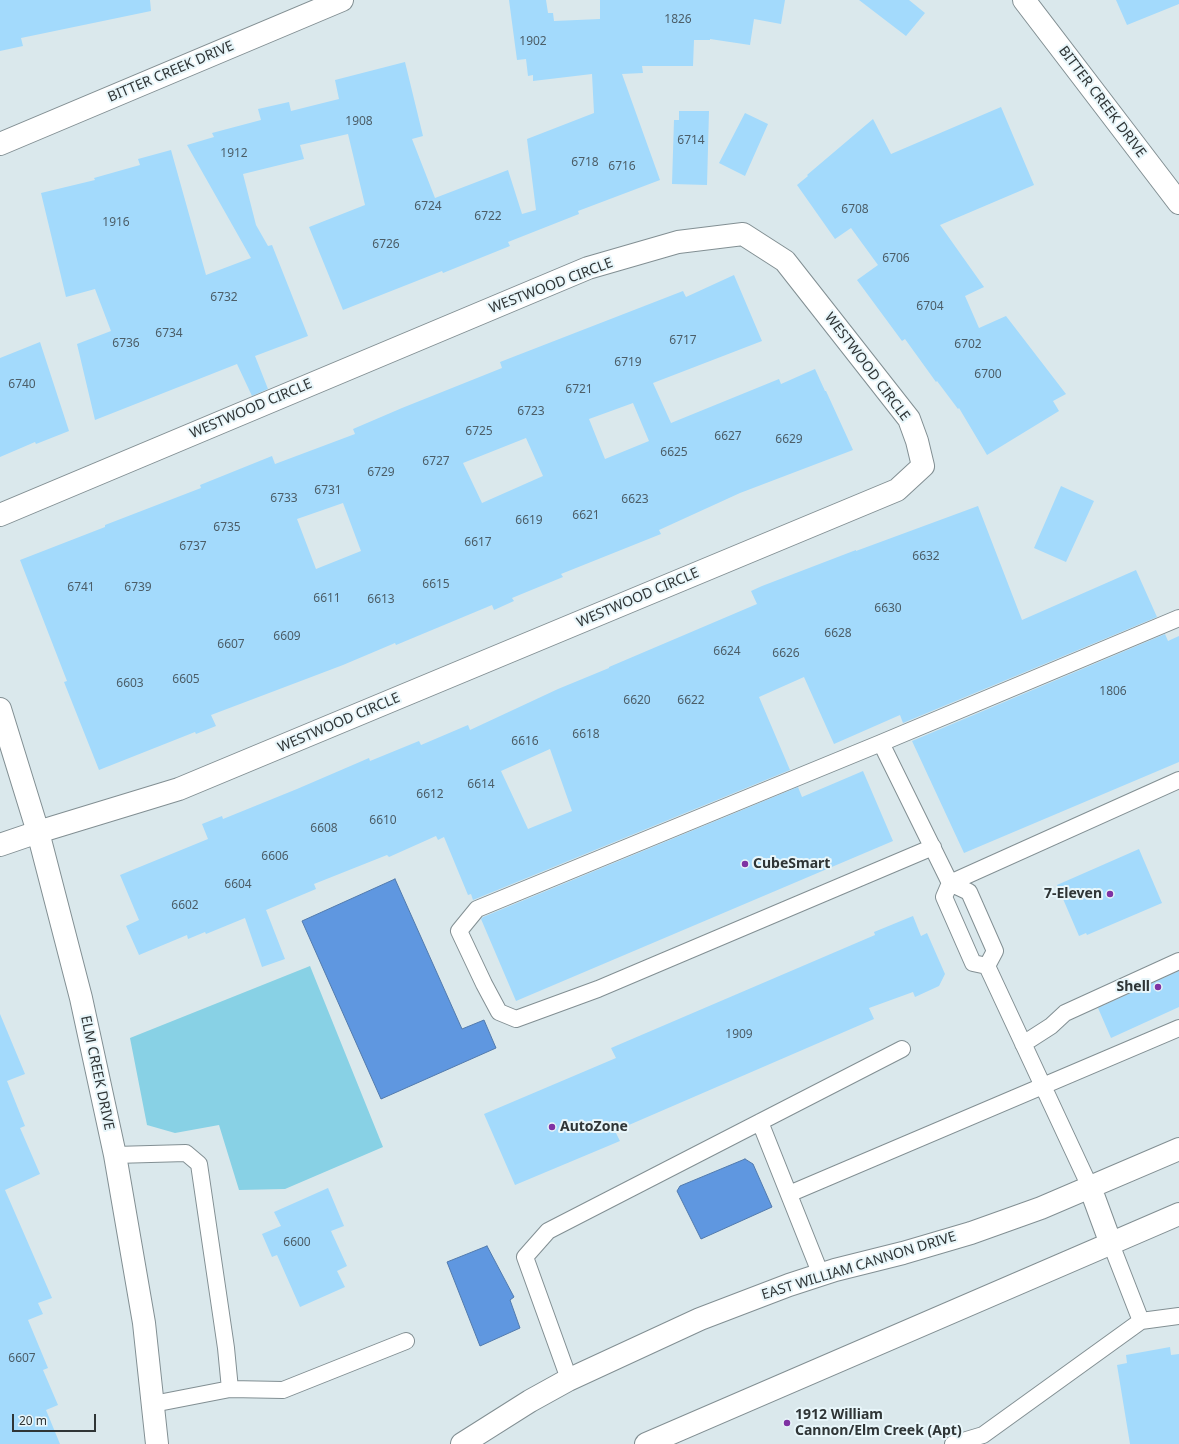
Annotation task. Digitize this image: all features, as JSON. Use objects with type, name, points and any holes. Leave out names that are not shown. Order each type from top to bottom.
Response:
[{"type":"street","name":"BITTER CREEK DRIVE","points":[[0,144],[342,0]]},
{"type":"street","name":"BITTER CREEK DRIVE","points":[[1024,0],[1179,203]]},
{"type":"street","name":"WESTWOOD CIRCLE","points":[[0,515],[588,268],[678,242],[743,234],[785,261],[909,418],[917,441],[923,466],[897,490],[179,790],[38,832]]},
{"type":"street","name":"ELM CREEK DRIVE","points":[[0,709],[38,832],[81,998],[115,1154],[144,1322],[157,1444]]},
{"type":"street","points":[[0,845],[38,832]]},
{"type":"street","name":"EAST WILLIAM CANNON DRIVE","points":[[462,1444],[530,1401],[569,1380],[700,1319],[744,1301],[822,1275],[971,1233],[1041,1208],[1179,1149]]},
{"type":"street","points":[[1090,1187],[1111,1244]]},
{"type":"street","points":[[657,1442],[1179,1214]]},
{"type":"lane","points":[[933,847],[598,989],[516,1019],[499,1012],[459,931],[477,909],[881,743],[1179,618]]},
{"type":"lane","points":[[881,743],[950,883],[969,892],[995,951],[987,966]]},
{"type":"lane","points":[[987,966],[973,963],[944,897],[950,883],[1179,780]]},
{"type":"lane","points":[[1023,1044],[1051,1026],[1065,1013],[1179,962]]},
{"type":"lane","points":[[987,966],[1090,1187]]},
{"type":"lane","points":[[789,1194],[1179,1028]]},
{"type":"lane","points":[[569,1380],[525,1257],[548,1231],[902,1049]]},
{"type":"lane","points":[[760,1122],[822,1275]]},
{"type":"lane","points":[[115,1154],[186,1154],[198,1164],[226,1348],[230,1389]]},
{"type":"lane","points":[[1111,1244],[1141,1321]]},
{"type":"lane","points":[[953,1444],[983,1435],[1141,1321],[1179,1316]]},
{"type":"lane","points":[[153,1404],[230,1389],[283,1390],[406,1341]]},
{"type":"shaded area","points":[[310,966],[383,1147],[285,1189],[239,1190],[219,1125],[175,1133],[147,1125],[130,1038]]},
{"type":"water","points":[[395,879],[462,1029],[484,1020],[496,1048],[381,1099],[302,921]]},
{"type":"water","points":[[745,1159],[753,1164],[772,1207],[701,1239],[677,1191],[680,1186]]},
{"type":"water","points":[[487,1246],[514,1297],[510,1300],[520,1328],[480,1346],[447,1262]]},
{"type":"building","points":[[0,0],[150,0],[151,11],[21,38],[23,46],[0,51]]},
{"type":"building","points":[[509,0],[546,0],[548,13],[553,13],[554,21],[600,19],[600,0],[785,0],[781,24],[754,19],[750,45],[710,39],[694,40],[693,66],[642,66],[643,73],[622,74],[660,180],[578,211],[579,214],[508,242],[510,246],[443,273],[442,271],[343,310],[309,227],[365,205],[348,134],[300,145],[304,159],[243,174],[256,225],[268,246],[272,245],[308,336],[255,356],[268,389],[252,396],[237,364],[95,420],[77,344],[111,331],[95,289],[66,297],[41,193],[95,180],[94,178],[140,165],[138,159],[171,150],[206,275],[251,258],[187,145],[214,137],[212,133],[261,120],[258,109],[289,102],[291,111],[339,99],[335,80],[405,62],[423,136],[412,139],[435,198],[508,170],[522,214],[536,210],[527,139],[594,113],[592,74],[533,81],[533,75],[528,76],[526,59],[517,60]]},
{"type":"building","points":[[859,0],[909,0],[925,13],[906,36]]},
{"type":"building","points":[[1116,0],[1179,0],[1179,4],[1127,25]]},
{"type":"building","points":[[1001,107],[1034,185],[940,225],[984,287],[965,296],[979,328],[1006,316],[1066,394],[1053,401],[1059,411],[987,455],[959,408],[958,409],[937,381],[936,382],[905,339],[902,341],[857,280],[878,265],[851,228],[835,239],[797,185],[873,119],[891,154]]},
{"type":"building","points":[[679,111],[709,111],[707,185],[672,184],[674,120],[679,120]]},
{"type":"building","points":[[745,113],[768,124],[745,176],[719,163]]},
{"type":"building","points":[[734,275],[762,341],[653,383],[671,423],[779,379],[781,384],[815,369],[853,450],[740,493],[659,530],[661,534],[561,574],[563,577],[512,598],[514,601],[494,610],[492,605],[396,645],[395,643],[343,665],[211,715],[216,726],[196,734],[195,732],[99,770],[64,682],[67,681],[20,560],[201,488],[200,485],[272,456],[275,464],[355,434],[353,429],[502,368],[500,362],[683,291],[686,297]],"holes":[[[633,403],[649,441],[605,459],[589,419]],[[526,438],[543,476],[482,503],[463,463]],[[343,503],[361,551],[316,569],[297,519]]]},
{"type":"building","points":[[40,342],[69,431],[36,444],[35,442],[0,457],[0,358]]},
{"type":"building","points":[[1061,486],[1094,501],[1066,562],[1034,548]]},
{"type":"building","points":[[978,506],[1022,620],[1136,570],[1157,617],[903,723],[900,715],[834,744],[804,677],[759,697],[790,770],[473,900],[471,894],[468,895],[444,837],[438,840],[436,836],[389,857],[387,855],[314,884],[316,889],[266,910],[285,959],[262,967],[245,918],[206,934],[205,932],[188,939],[187,935],[139,955],[126,926],[139,920],[120,875],[208,839],[202,824],[222,816],[223,819],[369,758],[370,761],[419,741],[421,745],[468,725],[470,730],[558,689],[757,604],[751,591]],"holes":[[[550,749],[572,811],[528,829],[501,771]]]},
{"type":"building","points":[[1165,634],[1168,641],[1179,636],[1179,762],[964,853],[912,741]]},
{"type":"building","points":[[863,771],[893,841],[516,1001],[481,919],[483,917],[798,787],[802,797]]},
{"type":"building","name":"7-Eleven","points":[[1139,849],[1162,903],[1087,935],[1086,933],[1079,936],[1057,885]]},
{"type":"building","points":[[913,916],[921,936],[927,933],[945,974],[939,986],[915,997],[913,992],[869,1008],[874,1019],[615,1131],[620,1141],[515,1185],[484,1114],[616,1058],[611,1048],[875,935],[874,932]]},
{"type":"building","name":"Shell","points":[[1179,971],[1179,1007],[1111,1038],[1098,1008]]},
{"type":"building","points":[[0,1014],[25,1074],[7,1081],[25,1126],[20,1128],[40,1174],[5,1190],[52,1298],[38,1303],[43,1314],[28,1320],[48,1368],[43,1370],[58,1405],[46,1410],[60,1444],[0,1444]]},
{"type":"building","points":[[328,1188],[344,1226],[331,1231],[347,1266],[337,1271],[345,1287],[300,1307],[277,1255],[272,1257],[262,1234],[281,1226],[274,1212]]},
{"type":"building","points":[[1170,1347],[1171,1355],[1179,1354],[1179,1444],[1130,1444],[1117,1365],[1127,1363],[1126,1355]]},
{"type":"place","name":"CubeSmart","points":[[745,864]]},
{"type":"place","name":"7-Eleven","points":[[1110,894]]},
{"type":"place","name":"Shell","points":[[1158,987]]},
{"type":"place","name":"AutoZone","points":[[552,1127]]},
{"type":"place","name":"1912 William Cannon/Elm Creek (Apt)","points":[[787,1423]]}]
